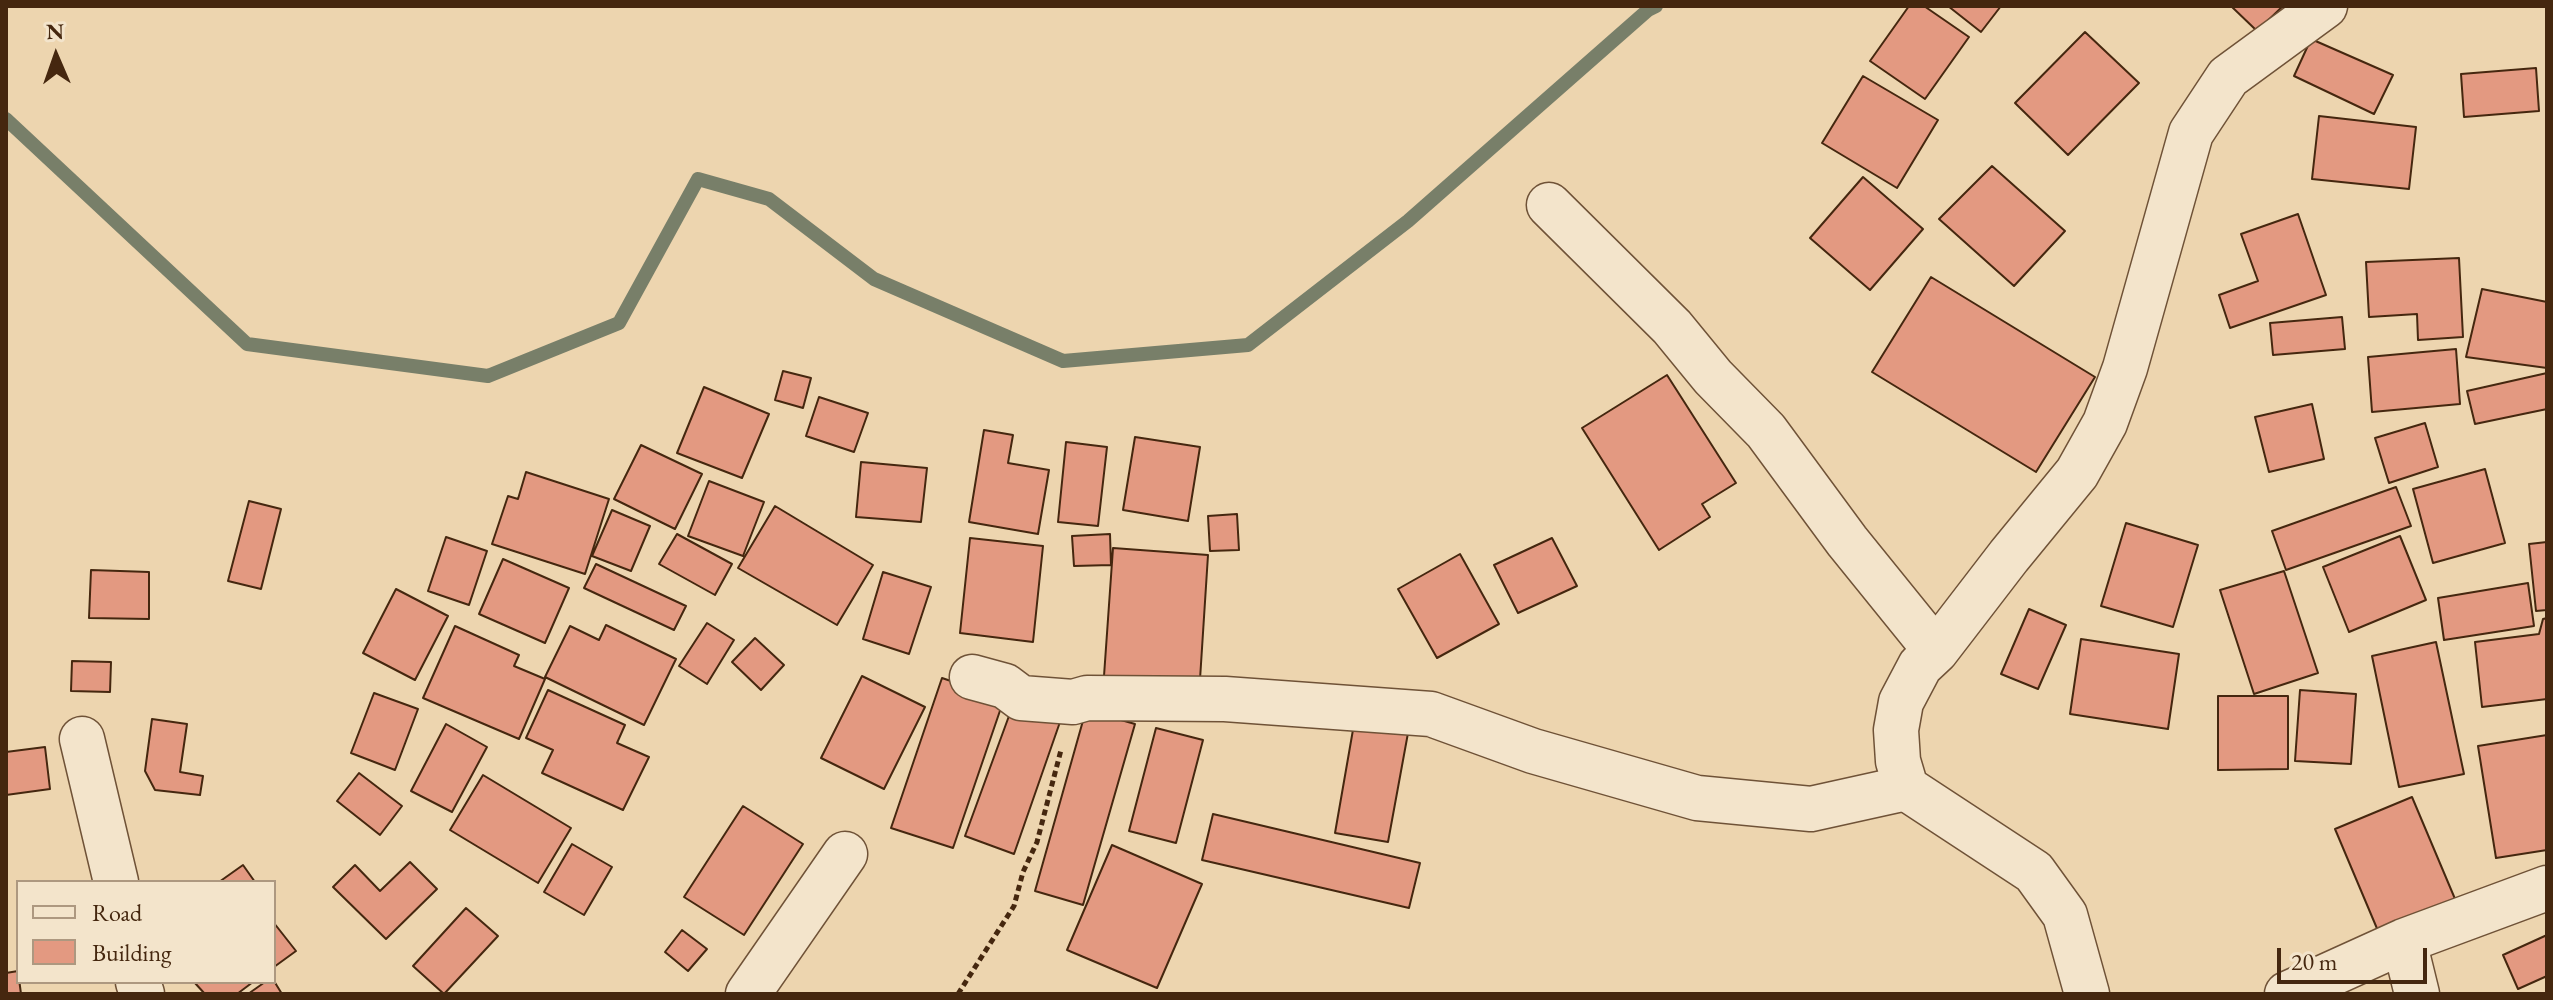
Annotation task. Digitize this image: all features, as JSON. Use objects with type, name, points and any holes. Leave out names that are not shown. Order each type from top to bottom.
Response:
[{"type":"street","points":[[2087,994],[2065,915],[2034,872],[1906,788],[1898,761],[1896,730],[1901,702],[1920,666],[1936,651],[2077,473],[2105,423],[2125,368],[2191,133],[2228,77],[2325,6]]},
{"type":"street","points":[[1549,205],[1672,327],[1713,377],[1766,431],[1847,541],[1936,651]]},
{"type":"street","points":[[972,677],[1005,686],[1021,698],[1073,702],[1087,698],[1225,699],[1431,714],[1533,751],[1697,798],[1811,809],[1906,788]]},
{"type":"street","points":[[82,739],[116,880]]},
{"type":"street","points":[[748,994],[845,854]]},
{"type":"street","points":[[2287,994],[2404,941],[2547,888]]},
{"type":"street","points":[[2404,941],[2417,994]]},
{"type":"path","points":[[958,994],[1014,906],[1023,872],[1037,842],[1073,702]]},
{"type":"building","points":[[1909,6],[1924,6],[1969,37],[1925,99],[1870,61]]},
{"type":"building","points":[[1948,6],[2001,6],[1981,32]]},
{"type":"building","points":[[2231,6],[2283,6],[2257,31]]},
{"type":"building","points":[[2085,32],[2139,83],[2068,155],[2015,103]]},
{"type":"building","points":[[2311,39],[2393,75],[2374,114],[2294,76]]},
{"type":"building","points":[[2536,68],[2539,111],[2464,117],[2461,74]]},
{"type":"building","points":[[1863,76],[1938,120],[1897,188],[1822,143]]},
{"type":"building","points":[[2319,116],[2416,127],[2409,189],[2312,179]]},
{"type":"building","points":[[1992,166],[2065,231],[2014,286],[1939,219]]},
{"type":"building","points":[[1863,177],[1923,229],[1870,290],[1810,238]]},
{"type":"building","points":[[2298,214],[2326,295],[2230,328],[2219,295],[2258,281],[2241,234]]},
{"type":"building","points":[[2459,258],[2463,337],[2418,340],[2417,314],[2369,317],[2366,262]]},
{"type":"building","points":[[1931,277],[2095,377],[2036,472],[1872,372]]},
{"type":"building","points":[[2482,289],[2547,302],[2547,368],[2466,357]]},
{"type":"building","points":[[2342,317],[2345,349],[2273,355],[2270,323]]},
{"type":"building","points":[[2456,349],[2460,404],[2372,412],[2368,357]]},
{"type":"building","points":[[783,371],[811,378],[803,408],[775,400]]},
{"type":"building","points":[[2547,373],[2547,409],[2475,424],[2467,391]]},
{"type":"building","points":[[1667,375],[1736,483],[1702,504],[1710,517],[1659,550],[1582,428]]},
{"type":"building","points":[[704,387],[769,414],[742,478],[677,453]]},
{"type":"building","points":[[819,397],[868,413],[854,452],[806,436]]},
{"type":"building","points":[[2312,404],[2324,459],[2269,472],[2255,417]]},
{"type":"building","points":[[2425,423],[2438,467],[2389,483],[2375,438]]},
{"type":"building","points":[[984,430],[1013,435],[1008,463],[1049,470],[1038,534],[969,522]]},
{"type":"building","points":[[1135,437],[1200,447],[1188,521],[1123,510]]},
{"type":"building","points":[[1066,442],[1107,447],[1098,526],[1058,522]]},
{"type":"building","points":[[641,445],[702,474],[675,529],[614,499]]},
{"type":"building","points":[[861,462],[927,468],[921,522],[856,517]]},
{"type":"building","points":[[2485,469],[2505,543],[2433,563],[2413,489]]},
{"type":"building","points":[[526,472],[609,499],[585,574],[492,544],[508,496],[518,499]]},
{"type":"building","points":[[709,481],[764,502],[743,556],[688,536]]},
{"type":"building","points":[[2396,487],[2411,526],[2286,570],[2272,531]]},
{"type":"building","points":[[249,501],[281,509],[261,589],[228,581]]},
{"type":"building","points":[[775,506],[873,565],[837,625],[738,568]]},
{"type":"building","points":[[612,510],[650,526],[631,571],[592,556]]},
{"type":"building","points":[[1237,514],[1239,550],[1210,551],[1208,516]]},
{"type":"building","points":[[2126,523],[2198,545],[2173,627],[2101,606]]},
{"type":"building","points":[[677,534],[732,564],[715,595],[659,564]]},
{"type":"building","points":[[1110,534],[1111,565],[1074,566],[1072,536]]},
{"type":"building","points":[[2400,536],[2426,600],[2349,632],[2323,567]]},
{"type":"building","points":[[446,537],[487,551],[469,605],[428,591]]},
{"type":"building","points":[[970,538],[1043,546],[1033,642],[960,633]]},
{"type":"building","points":[[1552,538],[1577,586],[1518,613],[1494,565]]},
{"type":"building","points":[[2547,542],[2547,610],[2536,611],[2529,544]]},
{"type":"building","points":[[1113,548],[1208,555],[1199,695],[1111,688],[1104,676]]},
{"type":"building","points":[[1460,554],[1499,624],[1437,658],[1398,589]]},
{"type":"building","points":[[503,559],[569,588],[545,643],[479,614]]},
{"type":"building","points":[[596,564],[686,606],[674,630],[584,588]]},
{"type":"building","points":[[91,570],[149,572],[149,619],[89,618]]},
{"type":"building","points":[[2284,571],[2318,673],[2254,694],[2220,590]]},
{"type":"building","points":[[883,572],[931,587],[909,654],[863,639]]},
{"type":"building","points":[[2528,583],[2534,626],[2444,640],[2438,598]]},
{"type":"building","points":[[396,589],[448,616],[415,680],[363,653]]},
{"type":"building","points":[[2029,609],[2066,625],[2038,689],[2001,674]]},
{"type":"building","points":[[2547,618],[2547,699],[2482,707],[2475,642],[2539,634],[2543,619]]},
{"type":"building","points":[[707,623],[734,640],[707,684],[679,666]]},
{"type":"building","points":[[606,625],[676,659],[644,725],[545,677],[570,626],[599,640]]},
{"type":"building","points":[[455,626],[519,655],[514,666],[545,679],[519,739],[423,698]]},
{"type":"building","points":[[755,638],[784,665],[761,690],[732,662]]},
{"type":"building","points":[[2081,639],[2179,654],[2168,729],[2070,714]]},
{"type":"building","points":[[2436,642],[2464,774],[2399,787],[2372,656]]},
{"type":"building","points":[[72,661],[111,662],[110,692],[71,691]]},
{"type":"building","points":[[862,676],[925,707],[884,789],[821,758]]},
{"type":"building","points":[[942,678],[1004,699],[953,848],[891,828]]},
{"type":"building","points":[[548,690],[625,725],[617,743],[649,757],[623,810],[542,773],[553,750],[526,738]]},
{"type":"building","points":[[2300,690],[2356,694],[2351,764],[2295,761]]},
{"type":"building","points":[[374,693],[418,709],[395,770],[351,753]]},
{"type":"building","points":[[2218,696],[2288,696],[2288,769],[2218,770]]},
{"type":"building","points":[[1013,705],[1060,722],[1014,854],[965,836]]},
{"type":"building","points":[[1086,710],[1135,724],[1083,905],[1035,891]]},
{"type":"building","points":[[152,719],[187,724],[180,772],[203,776],[200,795],[155,790],[145,771]]},
{"type":"building","points":[[446,724],[487,747],[452,812],[411,791]]},
{"type":"building","points":[[1354,724],[1408,733],[1388,842],[1335,833]]},
{"type":"building","points":[[1156,728],[1203,740],[1176,843],[1129,831]]},
{"type":"building","points":[[2547,735],[2547,850],[2496,858],[2478,746]]},
{"type":"building","points":[[45,747],[50,789],[6,795],[6,752]]},
{"type":"building","points":[[359,773],[402,806],[380,835],[337,801]]},
{"type":"building","points":[[483,775],[571,828],[538,883],[450,830]]},
{"type":"building","points":[[2412,797],[2458,906],[2381,938],[2335,829]]},
{"type":"building","points":[[743,806],[803,844],[744,935],[684,897]]},
{"type":"building","points":[[1213,814],[1420,863],[1409,908],[1202,860]]},
{"type":"building","points":[[572,844],[612,867],[584,915],[544,892]]},
{"type":"building","points":[[1112,845],[1202,884],[1157,988],[1067,950]]},
{"type":"building","points":[[410,862],[437,889],[386,939],[333,887],[355,865],[380,891]]},
{"type":"building","points":[[243,865],[254,880],[222,880]]},
{"type":"building","points":[[466,908],[498,936],[444,994],[413,966]]},
{"type":"building","points":[[276,926],[296,951],[276,966]]},
{"type":"building","points":[[682,930],[707,949],[688,971],[665,952]]},
{"type":"building","points":[[2547,935],[2547,976],[2518,989],[2503,955]]},
{"type":"building","points":[[16,971],[16,984],[20,984],[21,994],[6,994],[6,973]]},
{"type":"building","points":[[196,984],[250,984],[237,994],[205,994]]},
{"type":"building","points":[[262,984],[276,984],[282,994],[248,994]]},
{"type":"waterway","points":[[6,119],[247,344],[488,376],[619,323],[698,179],[769,199],[874,279],[1063,361],[1248,345],[1408,221],[1656,6]]}]
